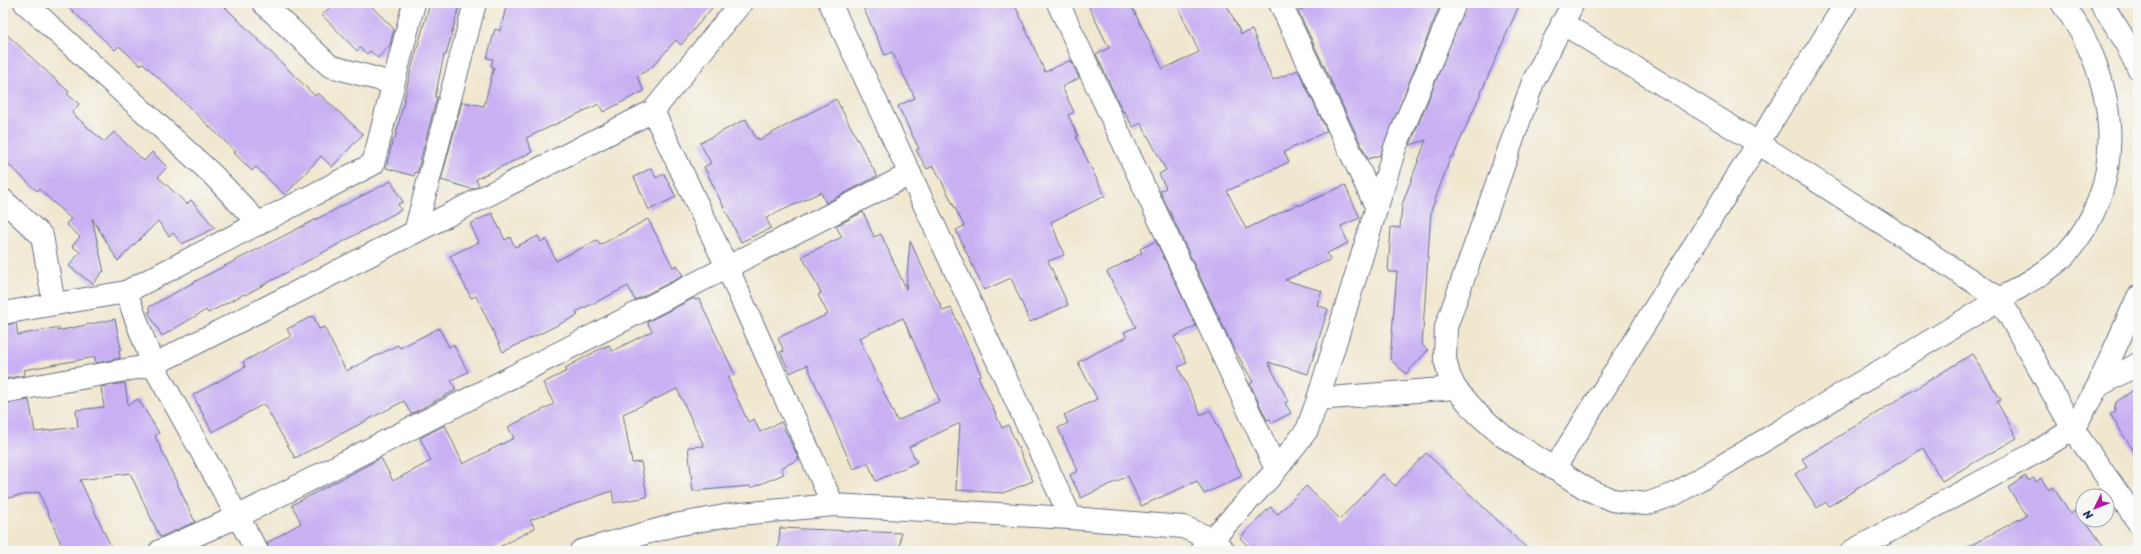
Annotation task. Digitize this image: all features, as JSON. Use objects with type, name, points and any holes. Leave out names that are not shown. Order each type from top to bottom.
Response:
[{"type":"street","points":[[25,3],[212,174],[259,224]]},
{"type":"street","points":[[263,3],[330,66],[392,83]]},
{"type":"street","points":[[3,313],[126,292],[373,164],[392,83],[414,3]]},
{"type":"street","points":[[415,232],[475,3]]},
{"type":"street","points":[[3,392],[153,364],[653,111],[741,3]]},
{"type":"street","points":[[830,3],[1071,518]]},
{"type":"street","points":[[1058,3],[1276,469]]},
{"type":"street","points":[[1280,3],[1376,206]]},
{"type":"street","points":[[581,551],[674,525],[730,515],[833,505],[1071,518],[1183,527],[1212,547],[1307,430],[1318,399],[1395,148],[1455,3]]},
{"type":"street","points":[[1573,3],[1533,82],[1446,327],[1445,359],[1449,376],[1455,388],[1478,414],[1503,436],[1584,488],[1612,500],[1646,504],[1675,494],[2036,277],[2064,256],[2083,232],[2098,202],[2108,171],[2110,136],[2107,102],[2100,71],[2085,41],[2062,3]]},
{"type":"street","points":[[1554,469],[1846,3]]},
{"type":"street","points":[[2101,3],[2121,34],[2138,68]]},
{"type":"street","points":[[1562,23],[1758,143],[2000,299],[2073,429],[2138,522]]},
{"type":"street","points":[[653,111],[727,267],[833,505]]},
{"type":"street","points":[[160,551],[239,516],[910,174]]},
{"type":"street","points":[[3,200],[42,236],[54,304]]},
{"type":"street","points":[[126,292],[153,364],[239,516],[257,551]]},
{"type":"street","points":[[1852,551],[2035,453],[2073,429],[2098,386],[2138,297]]},
{"type":"street","points":[[2098,386],[2138,364]]},
{"type":"street","points":[[1318,399],[1455,388]]},
{"type":"building","points":[[64,3],[221,3],[315,96],[318,93],[363,134],[332,167],[321,156],[285,195],[256,167],[252,171],[234,153],[236,152],[143,63],[140,65],[119,46],[115,50]]},
{"type":"building","points":[[334,3],[368,3],[394,29],[390,45],[378,58],[370,51],[367,54],[360,48],[357,51],[322,15]]},
{"type":"building","points":[[430,3],[460,3],[446,55],[444,55],[435,97],[437,97],[417,173],[415,172],[414,176],[386,168],[393,139],[395,139],[411,70]]},
{"type":"building","points":[[507,3],[716,3],[681,45],[676,40],[651,68],[637,76],[644,91],[603,112],[599,104],[526,138],[532,152],[476,179],[479,186],[472,189],[441,180],[462,102],[484,106],[494,67],[491,66],[493,59],[487,58],[495,29],[500,31]]},
{"type":"building","points":[[861,3],[1014,3],[1045,72],[1071,60],[1079,78],[1062,87],[1074,112],[1068,115],[1078,136],[1076,137],[1105,196],[1051,222],[1064,255],[1048,261],[1068,305],[1030,322],[1011,278],[984,290],[956,230],[964,226],[934,166],[927,169],[916,150],[919,149],[898,106],[915,98],[892,52],[885,55]]},
{"type":"building","points":[[1087,3],[1130,3],[1163,69],[1199,52],[1176,3],[1226,3],[1241,34],[1252,30],[1273,80],[1298,70],[1327,131],[1284,152],[1289,162],[1227,191],[1246,229],[1298,204],[1299,206],[1345,185],[1360,218],[1341,226],[1348,243],[1327,253],[1330,260],[1285,280],[1322,291],[1317,305],[1328,309],[1308,374],[1268,362],[1288,401],[1285,403],[1291,413],[1272,423],[1270,419],[1267,420],[1250,384],[1253,382],[1231,343],[1160,191],[1166,188],[1159,174],[1166,170],[1141,123],[1133,127],[1124,111],[1123,112],[1096,54],[1109,48]]},
{"type":"building","points":[[1315,3],[1441,3],[1380,155],[1368,159],[1298,11]]},
{"type":"building","points":[[1467,3],[1520,3],[1453,157],[1451,156],[1431,211],[1422,345],[1428,350],[1406,374],[1390,359],[1397,272],[1388,272],[1391,227],[1400,228],[1402,205],[1426,140],[1410,145]]},
{"type":"building","points":[[3,31],[69,92],[67,94],[79,104],[72,113],[104,142],[114,132],[144,161],[152,152],[167,167],[158,177],[187,204],[191,200],[215,228],[182,244],[173,233],[169,236],[158,221],[118,261],[92,218],[104,272],[103,271],[93,284],[69,266],[80,252],[72,246],[80,237],[66,224],[71,219],[39,189],[37,191],[3,159]]},
{"type":"building","points":[[836,99],[877,176],[826,203],[821,192],[766,218],[771,228],[741,242],[704,167],[711,163],[700,143],[746,119],[756,139],[758,138],[759,140]]},
{"type":"building","points":[[651,168],[656,178],[664,174],[676,197],[649,210],[634,177]]},
{"type":"building","points":[[391,181],[403,202],[398,204],[401,210],[245,295],[244,294],[208,313],[206,310],[162,336],[148,312],[151,311],[149,307],[207,275]]},
{"type":"building","points":[[863,212],[874,237],[881,234],[906,289],[910,241],[943,311],[951,308],[981,375],[978,376],[1002,428],[1008,425],[1033,481],[1003,493],[956,490],[960,423],[909,447],[917,462],[876,481],[868,463],[853,469],[807,365],[790,373],[780,352],[784,351],[778,338],[828,314],[818,295],[821,293],[802,256],[842,237],[836,226]],"holes":[[[903,318],[940,401],[897,421],[859,338]]]},
{"type":"building","points":[[492,213],[505,240],[510,237],[515,247],[538,236],[541,242],[546,239],[556,261],[597,240],[600,245],[648,219],[673,267],[677,265],[683,276],[635,300],[628,286],[576,312],[578,315],[503,352],[476,296],[471,298],[450,256],[479,242],[470,224]]},
{"type":"building","points":[[1156,241],[1196,326],[1174,337],[1187,363],[1178,367],[1201,415],[1210,410],[1242,476],[1204,494],[1197,481],[1141,506],[1128,476],[1081,498],[1070,475],[1078,471],[1058,428],[1068,423],[1064,415],[1097,399],[1078,362],[1127,337],[1124,332],[1136,327],[1107,272],[1142,253],[1140,249]]},
{"type":"building","points":[[694,298],[695,300],[699,299],[735,375],[728,378],[748,422],[754,419],[760,432],[781,422],[799,459],[781,468],[784,474],[751,488],[750,486],[693,491],[688,447],[704,446],[677,389],[623,414],[632,463],[641,462],[647,497],[614,503],[612,491],[530,520],[535,528],[492,551],[269,551],[267,543],[301,523],[292,505],[381,458],[393,481],[431,461],[420,438],[445,425],[463,464],[514,438],[508,427],[554,404],[543,383],[567,371],[565,368],[598,350],[609,345],[612,351],[652,331],[647,322]]},
{"type":"building","points":[[313,316],[319,329],[324,327],[346,371],[398,345],[400,348],[439,328],[449,347],[453,344],[468,372],[451,380],[456,390],[411,414],[404,401],[295,458],[264,404],[212,432],[193,395],[245,367],[243,362],[291,336],[287,329]]},
{"type":"building","points":[[115,319],[121,349],[119,350],[120,358],[96,363],[95,357],[24,370],[25,375],[3,379],[3,325],[16,323],[18,335],[60,327],[57,331]]},
{"type":"building","points":[[1972,354],[2001,400],[1997,402],[2017,438],[1942,481],[1923,448],[1829,506],[1826,502],[1817,508],[1795,474],[1807,466],[1802,459]]},
{"type":"building","points":[[125,383],[128,405],[138,399],[159,433],[155,436],[195,522],[160,537],[130,473],[80,480],[113,551],[64,551],[39,492],[3,499],[3,404],[29,400],[35,432],[78,427],[76,410],[104,407],[101,387]]},
{"type":"building","points":[[2138,387],[2138,458],[2110,414],[2114,412],[2116,402]]},
{"type":"building","points":[[1426,453],[1530,551],[1253,551],[1240,538],[1270,507],[1278,514],[1306,486],[1340,519],[1383,474],[1395,486]]},
{"type":"building","points":[[2025,476],[2029,481],[2033,478],[2036,482],[2041,478],[2049,490],[2053,487],[2071,514],[2075,511],[2075,528],[2091,528],[2107,551],[1960,551],[2027,515],[2008,488]]},
{"type":"building","points":[[780,528],[901,533],[900,551],[778,551]]},
{"type":"building","points":[[205,545],[208,551],[191,551]]}]
